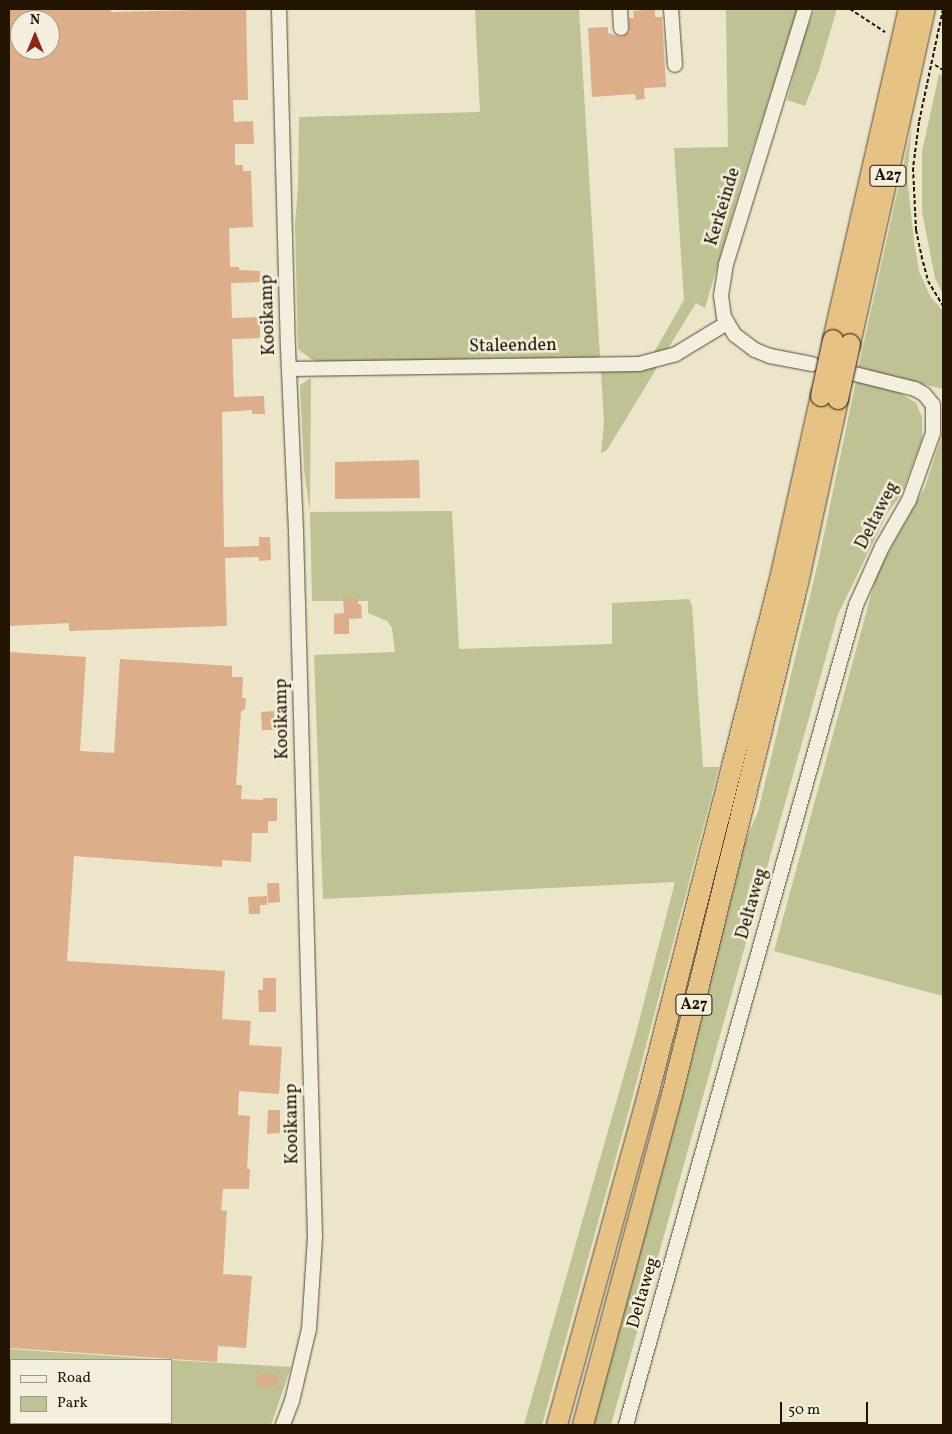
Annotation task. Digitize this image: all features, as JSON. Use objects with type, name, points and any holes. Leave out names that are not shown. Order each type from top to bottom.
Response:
[{"type":"highway","name":"A27","points":[[583,1425],[672,1095],[798,583],[830,398],[909,9]]},
{"type":"highway","name":"A27","points":[[842,342],[924,9]]},
{"type":"highway","name":"A27","points":[[557,1425],[654,1072],[780,579],[830,398]]},
{"type":"street","name":"Kooikamp","points":[[279,9],[289,369],[296,531],[315,1237],[309,1329],[292,1401],[283,1425]]},
{"type":"street","points":[[620,9],[621,28]]},
{"type":"street","points":[[671,9],[675,66]]},
{"type":"street","name":"Kerkeinde","points":[[805,9],[726,264],[721,296],[724,317],[727,323],[735,335],[755,350],[770,356],[812,364]]},
{"type":"street","name":"Staleenden","points":[[289,369],[639,364],[676,354],[727,323]]},
{"type":"street","points":[[854,374],[915,389],[937,399]]},
{"type":"street","name":"Deltaweg","points":[[626,1425],[856,605],[882,547],[909,500],[924,461],[935,422],[937,399]]},
{"type":"path","points":[[850,9],[885,32]]},
{"type":"path","points":[[943,9],[919,122],[913,168],[916,230],[928,281],[943,306]]},
{"type":"path","points":[[935,65],[943,70]]},
{"type":"green space","points":[[475,9],[579,9],[600,357],[319,362],[311,359],[298,349],[295,224],[298,187],[299,117],[480,112]]},
{"type":"green space","points":[[726,9],[797,9],[797,11],[743,179],[705,308],[696,303],[666,352],[653,354],[684,300],[674,148],[728,147]]},
{"type":"green space","points":[[815,9],[836,9],[836,12],[819,70],[805,106],[787,100],[804,35]]},
{"type":"green space","points":[[939,74],[943,76],[943,295],[935,278],[922,212],[922,152]]},
{"type":"green space","points":[[912,126],[907,176],[914,241],[919,271],[930,296],[943,311],[943,389],[858,369]]},
{"type":"green space","points":[[658,366],[607,450],[601,453],[604,423],[601,371],[644,370]]},
{"type":"green space","points":[[311,378],[310,512],[304,469],[300,385]]},
{"type":"green space","points":[[856,381],[900,393],[916,403],[922,417],[922,440],[901,495],[888,512],[838,614],[611,1425],[588,1425],[743,846],[758,812],[819,558]]},
{"type":"green space","points":[[943,419],[943,996],[774,951],[877,573],[925,487],[941,437]]},
{"type":"green space","points":[[452,511],[459,649],[612,644],[612,603],[689,599],[692,606],[703,767],[719,767],[632,1099],[542,1425],[524,1425],[636,1033],[675,882],[323,899],[314,655],[395,652],[392,628],[387,621],[368,613],[368,601],[312,601],[310,512]]},
{"type":"green space","points":[[9,1349],[155,1359],[10,1359],[10,1424],[172,1424],[172,1360],[291,1367],[271,1425],[9,1425]]},
{"type":"building","points":[[9,9],[110,9],[111,12],[246,9],[248,100],[233,100],[234,122],[253,121],[254,144],[235,144],[235,165],[243,165],[243,171],[251,171],[253,227],[229,228],[230,267],[239,267],[239,270],[260,271],[260,282],[231,283],[232,318],[260,317],[260,338],[232,339],[234,397],[264,396],[265,414],[252,414],[252,410],[222,412],[224,547],[259,546],[259,537],[270,537],[271,560],[259,561],[259,557],[225,558],[227,626],[69,631],[69,623],[9,626]]},
{"type":"building","points":[[655,9],[655,17],[662,17],[666,87],[644,88],[645,99],[636,100],[635,94],[592,97],[588,28],[608,27],[608,33],[622,37],[629,32],[629,18],[634,18],[633,11]]},
{"type":"building","points":[[419,460],[420,498],[335,499],[335,462]]},
{"type":"building","points":[[343,598],[358,598],[358,604],[361,604],[362,618],[349,619],[349,634],[334,634],[334,614],[344,613]]},
{"type":"building","points":[[9,652],[86,657],[80,751],[114,753],[120,659],[232,666],[232,677],[243,677],[242,698],[246,698],[245,709],[241,712],[236,785],[242,785],[241,799],[263,800],[263,798],[277,798],[277,821],[268,821],[268,833],[252,833],[251,862],[222,860],[222,867],[74,856],[67,961],[225,971],[222,1019],[251,1021],[249,1045],[282,1047],[279,1094],[239,1091],[238,1115],[250,1116],[247,1169],[250,1169],[249,1189],[223,1189],[221,1210],[227,1211],[223,1274],[252,1276],[246,1348],[218,1346],[217,1362],[9,1348]]},
{"type":"building","points":[[274,711],[275,730],[262,730],[261,712]]},
{"type":"building","points":[[267,883],[279,883],[280,902],[268,903]]},
{"type":"building","points":[[267,896],[267,905],[260,905],[260,914],[249,914],[248,897]]},
{"type":"building","points":[[263,978],[276,978],[276,1012],[259,1012],[258,990],[263,990]]},
{"type":"building","points":[[268,1110],[280,1110],[280,1133],[267,1134]]},
{"type":"building","points":[[258,1374],[278,1374],[278,1386],[257,1386]]}]
